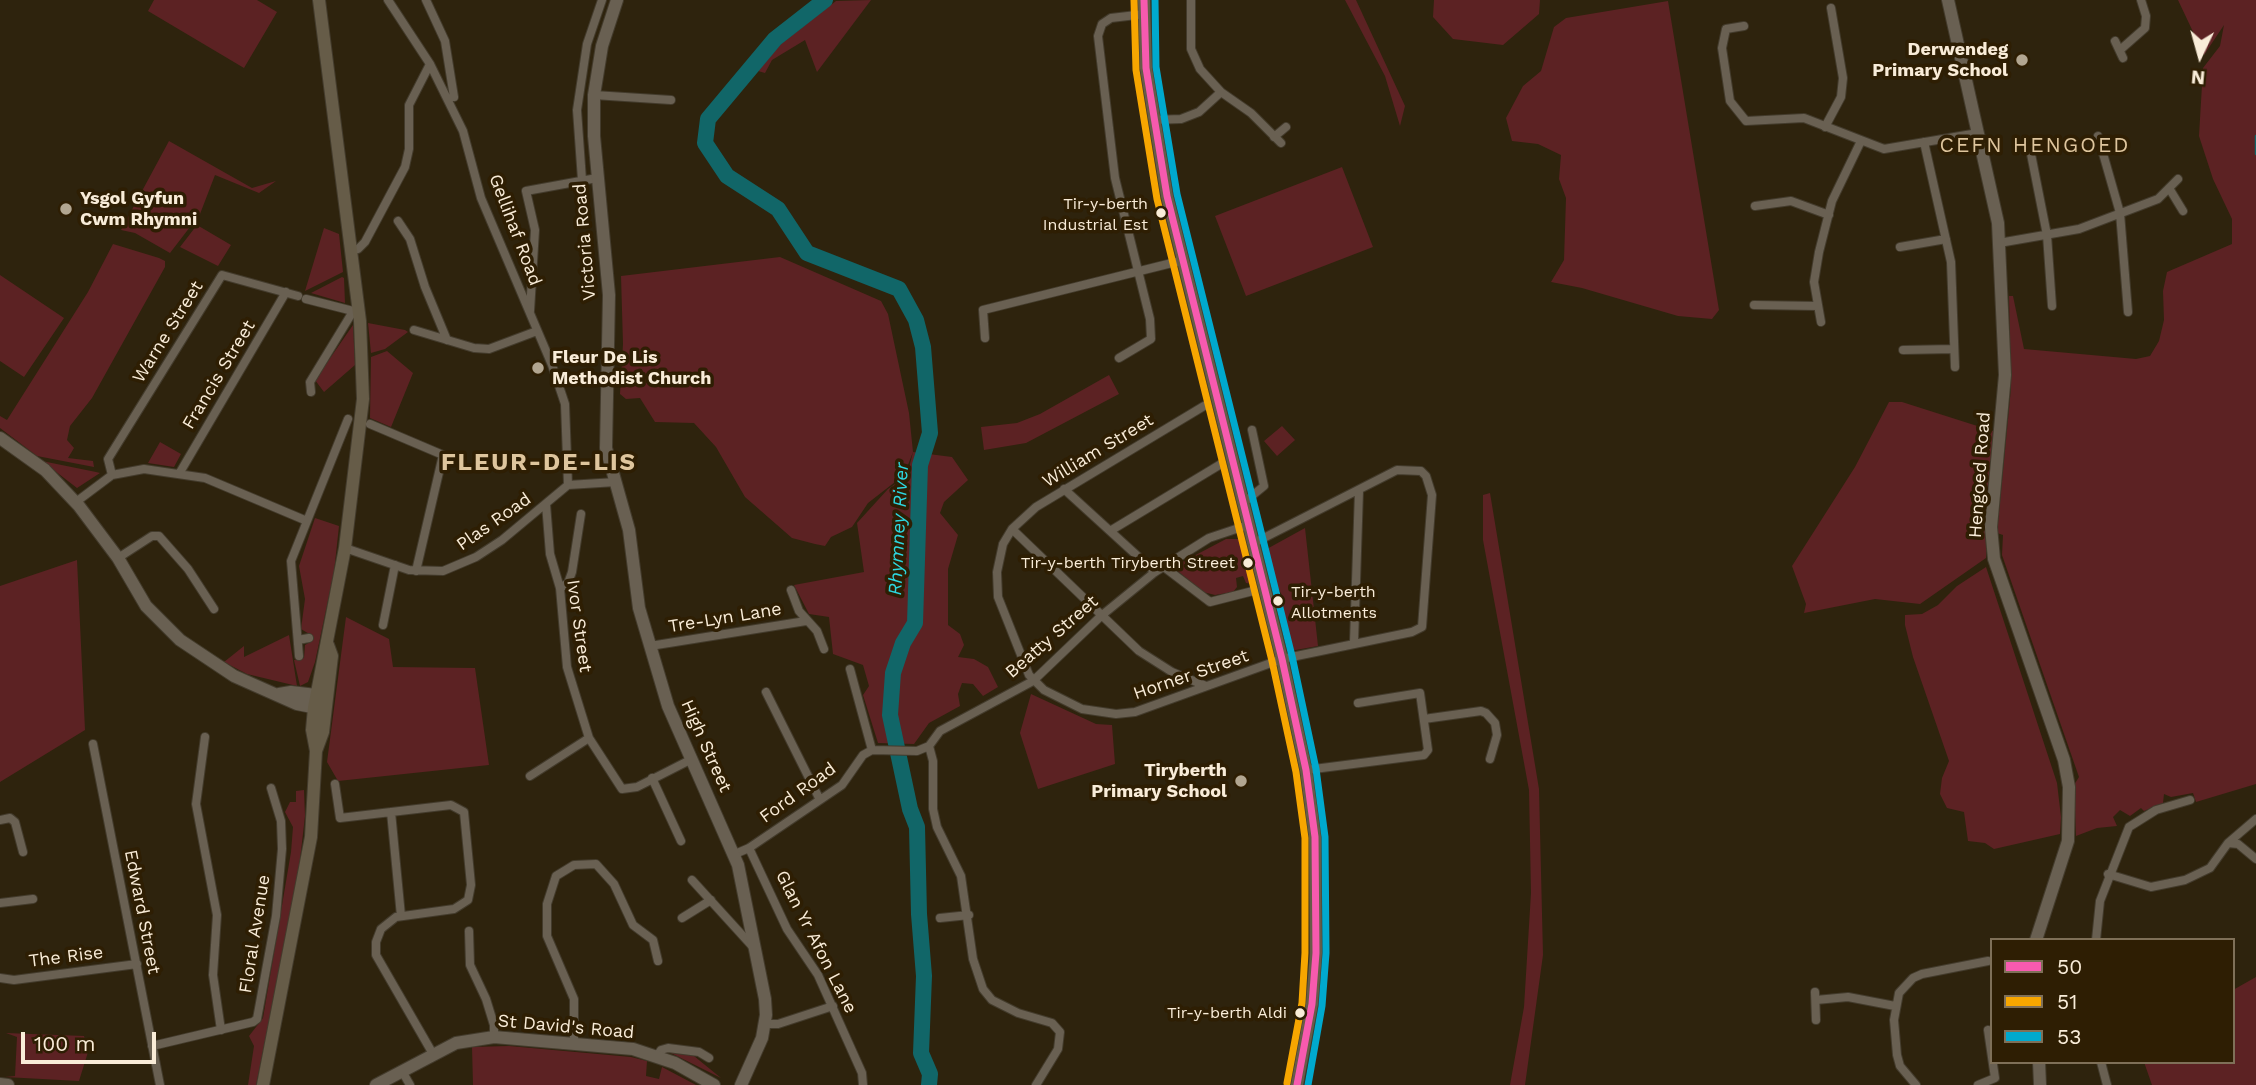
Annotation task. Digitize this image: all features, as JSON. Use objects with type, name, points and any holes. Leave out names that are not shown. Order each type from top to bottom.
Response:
[{"type":"main road","points":[[263,1085],[311,837],[316,751],[323,732],[321,702],[332,656],[328,645],[345,548],[363,399],[350,250],[319,0]]},
{"type":"main road","name":"Victoria Road","points":[[616,482],[606,448],[609,295],[597,178],[594,95],[602,46],[617,0]]},
{"type":"main road","points":[[1144,0],[1146,68],[1167,196],[1282,659],[1306,770],[1315,837],[1317,941],[1312,1004],[1297,1085]]},
{"type":"main road","name":"Hengoed Road","points":[[1948,0],[1998,223],[2005,375],[1991,527],[1994,558],[2064,760],[2069,787],[2068,841],[2037,938]]},
{"type":"main road","points":[[0,438],[45,470],[76,502],[118,558],[146,606],[180,640],[234,676],[279,694],[288,701],[321,702]]},
{"type":"main road","name":"High Street","points":[[616,482],[629,530],[639,608],[668,706],[735,854],[765,999],[765,1024]]},
{"type":"main road","points":[[741,1085],[754,1058],[765,1024]]},
{"type":"main road","name":"St David's Road","points":[[376,1085],[433,1054],[470,1039],[494,1037],[614,1046],[657,1056],[715,1085]]},
{"type":"main road","points":[[2039,1064],[2040,1085]]},
{"type":"main road","points":[[0,1084],[8,1085]]},
{"type":"street","name":"Gellihaf Road","points":[[388,0],[430,64],[463,131],[481,198],[530,312],[565,404],[568,485]]},
{"type":"street","points":[[426,0],[445,41],[454,97]]},
{"type":"street","points":[[582,180],[577,110],[587,44],[602,0]]},
{"type":"street","points":[[1191,0],[1191,49],[1200,69],[1220,92],[1251,113],[1277,140],[1286,127]]},
{"type":"street","points":[[2115,41],[2121,54],[2145,28],[2147,16],[2141,0]]},
{"type":"street","points":[[1825,127],[1842,97],[1843,78],[1831,8]]},
{"type":"street","points":[[1119,358],[1151,339],[1150,319],[1115,178],[1098,36],[1102,24],[1111,18],[1145,14]]},
{"type":"street","points":[[1744,26],[1726,29],[1722,48],[1730,101],[1746,121],[1804,118],[1884,149],[1978,133]]},
{"type":"street","points":[[350,250],[362,247],[405,167],[409,149],[409,105],[430,64]]},
{"type":"street","points":[[1153,120],[1181,119],[1199,112],[1220,92]]},
{"type":"street","points":[[594,95],[671,100]]},
{"type":"street","points":[[2098,136],[2120,214],[2128,312]]},
{"type":"street","points":[[1821,322],[1814,282],[1829,215],[1861,141]]},
{"type":"street","points":[[1924,142],[1951,262],[1955,367]]},
{"type":"street","points":[[2030,149],[2047,235],[2052,306]]},
{"type":"street","points":[[530,312],[535,230],[526,191],[597,178]]},
{"type":"street","points":[[1999,243],[2079,229],[2158,199],[2178,179]]},
{"type":"street","points":[[2169,188],[2183,211]]},
{"type":"street","points":[[1755,206],[1791,201],[1829,215]]},
{"type":"street","points":[[397,221],[410,239],[425,288],[447,340]]},
{"type":"street","points":[[1900,247],[1946,239]]},
{"type":"street","points":[[985,338],[984,310],[1184,260]]},
{"type":"street","name":"Warne Street","points":[[112,475],[108,459],[222,275],[355,313]]},
{"type":"street","name":"Francis Street","points":[[179,474],[286,292]]},
{"type":"street","points":[[1754,306],[1818,306]]},
{"type":"street","points":[[311,392],[310,382],[355,313]]},
{"type":"street","points":[[414,330],[474,348],[492,349],[537,331]]},
{"type":"street","points":[[1903,351],[1954,349]]},
{"type":"street","name":"William Street","points":[[1012,529],[1036,507],[1064,489],[1204,406]]},
{"type":"street","points":[[299,656],[291,561],[348,419]]},
{"type":"street","points":[[370,424],[443,455],[416,571]]},
{"type":"street","points":[[1242,504],[1264,486],[1252,430]]},
{"type":"street","points":[[1110,531],[1221,464]]},
{"type":"street","points":[[76,502],[112,475],[144,469],[205,478],[307,521]]},
{"type":"street","name":"Horner Street","points":[[1032,681],[1070,704],[1097,713],[1116,714],[1153,707],[1282,659],[1412,632],[1422,627],[1432,526],[1430,485],[1421,471],[1397,470],[1359,491]]},
{"type":"street","points":[[568,485],[616,482]]},
{"type":"street","name":"Plas Road","points":[[345,548],[416,571],[443,571],[476,556],[546,505],[568,485]]},
{"type":"street","points":[[1064,489],[1155,572]]},
{"type":"street","points":[[1252,544],[1359,491],[1354,642]]},
{"type":"street","name":"Ivor Street","points":[[546,505],[550,554],[559,587],[567,667],[589,738],[622,789],[637,787],[692,759]]},
{"type":"street","points":[[559,587],[568,583],[572,572],[580,514]]},
{"type":"street","name":"Beatty Street","points":[[876,750],[917,751],[929,746],[940,731],[1032,681],[1101,615],[1155,572],[1209,538],[1248,525]]},
{"type":"street","points":[[1032,681],[998,597],[999,558],[1012,529],[1152,660],[1206,686]]},
{"type":"street","points":[[118,558],[152,536],[159,536],[188,569],[214,609]]},
{"type":"street","points":[[383,625],[395,565]]},
{"type":"street","points":[[1164,567],[1210,602],[1252,591]]},
{"type":"street","name":"Tre-Lyn Lane","points":[[791,590],[806,621],[817,631],[824,649]]},
{"type":"street","name":"Tre-Lyn Lane","points":[[650,646],[806,621]]},
{"type":"street","points":[[298,640],[309,638]]},
{"type":"street","points":[[850,669],[876,750]]},
{"type":"street","points":[[766,692],[820,800]]},
{"type":"street","points":[[1306,770],[1424,755],[1428,750],[1420,692],[1358,703]]},
{"type":"street","points":[[1424,719],[1481,711],[1486,713],[1494,723],[1497,735],[1490,759]]},
{"type":"street","points":[[205,737],[196,804],[216,915],[213,975],[221,1030]]},
{"type":"street","points":[[530,776],[589,738]]},
{"type":"street","name":"Edward Street","points":[[93,744],[160,1085]]},
{"type":"street","points":[[929,746],[933,761],[933,810],[937,827],[961,876],[969,915],[973,959],[984,989],[992,1000],[1018,1013],[1052,1023],[1060,1032],[1058,1049],[1036,1085]]},
{"type":"street","name":"Ford Road","points":[[735,854],[749,848],[842,785],[863,755],[876,750]]},
{"type":"street","points":[[652,778],[681,841]]},
{"type":"street","points":[[335,784],[340,818],[451,805],[462,809],[466,815],[471,885],[468,900],[454,909],[401,916],[381,929],[376,956],[433,1054]]},
{"type":"street","name":"Floral Avenue","points":[[152,1046],[253,1022],[258,1014],[276,916],[282,849],[281,821],[271,788]]},
{"type":"street","points":[[2096,938],[2100,901],[2108,874],[2129,827],[2156,810],[2189,800]]},
{"type":"street","points":[[391,812],[401,916]]},
{"type":"street","points":[[0,820],[10,818],[15,822],[23,852]]},
{"type":"street","points":[[2108,874],[2151,887],[2185,880],[2210,868],[2228,843],[2256,819]]},
{"type":"street","points":[[2228,843],[2238,844],[2256,859]]},
{"type":"street","name":"Glan Yr Afon Lane","points":[[749,848],[787,929],[818,975],[833,1006],[862,1073],[863,1085]]},
{"type":"street","points":[[575,1042],[574,999],[547,936],[547,904],[556,876],[574,865],[596,864],[614,884],[633,925],[653,940],[658,961]]},
{"type":"street","points":[[692,880],[755,950]]},
{"type":"street","points":[[0,903],[33,899]]},
{"type":"street","points":[[681,918],[710,900]]},
{"type":"street","points":[[940,918],[969,915]]},
{"type":"street","points":[[469,931],[470,965],[486,999],[494,1025],[494,1037]]},
{"type":"street","points":[[1916,1085],[1900,1066],[1895,1006],[1899,993],[1913,978],[1988,961]]},
{"type":"street","name":"The Rise","points":[[0,978],[14,980],[137,964]]},
{"type":"street","points":[[1816,1020],[1816,996],[1848,997],[1895,1006]]},
{"type":"street","points":[[765,1024],[778,1024],[833,1006]]},
{"type":"street","points":[[1987,1030],[1990,1048]]},
{"type":"street","points":[[657,1056],[660,1050],[668,1048],[699,1052],[709,1058]]},
{"type":"street","points":[[1978,1085],[1995,1078],[1993,1064]]},
{"type":"street","points":[[2101,1064],[2106,1085]]},
{"type":"street","points":[[402,1071],[410,1085]]},
{"type":"shaded area","points":[[154,0],[257,0],[277,12],[244,68],[148,11]]},
{"type":"shaded area","points":[[871,0],[817,72],[805,40],[772,60],[765,73],[758,71],[781,44],[836,1]]},
{"type":"shaded area","points":[[1345,0],[1356,0],[1405,106],[1400,126],[1385,76]]},
{"type":"shaded area","points":[[1434,0],[1540,0],[1539,14],[1503,45],[1453,39],[1433,17]]},
{"type":"shaded area","points":[[2178,0],[2256,0],[2256,784],[2196,802],[2193,793],[2171,797],[2164,794],[2163,803],[2144,811],[2141,808],[2130,816],[2120,810],[2113,817],[2117,826],[2097,828],[2076,836],[2074,785],[2079,777],[2002,555],[2003,535],[1997,533],[2011,388],[2009,296],[2013,296],[2024,349],[2136,359],[2150,356],[2159,341],[2164,320],[2163,291],[2167,272],[2232,244],[2232,219],[2213,179],[2199,136],[2203,68],[2220,46],[2224,25],[2204,55]]},
{"type":"shaded area","points":[[1668,1],[1719,310],[1712,319],[1678,316],[1582,288],[1551,282],[1564,260],[1566,198],[1559,179],[1561,155],[1538,144],[1512,141],[1506,118],[1523,86],[1541,71],[1554,27],[1566,18]]},
{"type":"shaded area","points":[[169,141],[252,188],[276,181],[259,193],[215,175],[200,214],[170,253],[135,233],[121,230]]},
{"type":"shaded area","points":[[1342,167],[1373,247],[1246,296],[1215,216]]},
{"type":"shaded area","points":[[197,225],[231,245],[218,266],[180,247]]},
{"type":"shaded area","points":[[324,228],[339,234],[343,272],[305,291]]},
{"type":"shaded area","points":[[113,244],[159,258],[165,261],[165,267],[92,398],[70,426],[67,440],[74,448],[68,458],[93,461],[94,467],[37,456],[0,428],[0,416],[7,420],[88,292]]},
{"type":"shaded area","points":[[780,257],[881,301],[888,314],[909,413],[913,452],[904,475],[868,503],[852,527],[831,537],[825,546],[792,538],[745,497],[716,447],[694,423],[655,422],[640,398],[626,399],[620,394],[623,344],[621,276]]},
{"type":"shaded area","points":[[0,275],[64,318],[24,377],[0,361]]},
{"type":"shaded area","points":[[342,277],[345,303],[311,293]]},
{"type":"shaded area","points":[[368,323],[408,332],[385,349],[371,353]]},
{"type":"shaded area","points":[[353,325],[355,365],[324,392],[315,380]]},
{"type":"shaded area","points":[[387,351],[413,373],[391,427],[370,418],[371,357]]},
{"type":"shaded area","points":[[1109,375],[1119,394],[1026,443],[984,450],[981,427],[1017,423],[1040,414]]},
{"type":"shaded area","points":[[1889,402],[1902,402],[1993,431],[1986,558],[1920,604],[1875,599],[1804,613],[1806,604],[1792,566],[1855,467]]},
{"type":"shaded area","points":[[1282,426],[1295,440],[1277,456],[1264,441]]},
{"type":"shaded area","points":[[160,442],[181,454],[174,467],[148,463]]},
{"type":"shaded area","points":[[913,452],[952,457],[968,480],[944,502],[940,513],[958,535],[948,569],[948,625],[960,634],[964,645],[958,657],[974,659],[988,667],[998,687],[983,696],[973,684],[962,683],[958,694],[960,706],[929,723],[914,744],[878,743],[863,695],[869,686],[863,665],[833,654],[829,617],[809,614],[794,585],[864,572],[857,523],[888,489],[907,476]]},
{"type":"shaded area","points":[[42,461],[96,472],[100,473],[77,488]]},
{"type":"shaded area","points":[[1490,493],[1539,789],[1543,955],[1525,1085],[1510,1085],[1524,1007],[1531,893],[1529,790],[1483,540],[1483,495]]},
{"type":"shaded area","points":[[315,518],[339,526],[334,572],[315,662],[308,682],[300,686],[294,660],[304,658],[305,645],[312,641],[311,635],[301,629],[305,599],[299,566]]},
{"type":"shaded area","points":[[1305,528],[1318,646],[1290,651],[1283,625],[1283,597],[1270,574],[1265,550]]},
{"type":"shaded area","points":[[1226,539],[1244,539],[1242,552],[1252,584],[1246,583],[1243,576],[1236,578],[1237,587],[1233,592],[1215,595],[1203,592],[1173,567]]},
{"type":"shaded area","points":[[77,560],[85,730],[0,782],[0,586]]},
{"type":"shaded area","points":[[1986,567],[2057,783],[2061,817],[2060,834],[1994,849],[1985,843],[1968,841],[1964,812],[1947,808],[1940,794],[1942,778],[1949,761],[1913,657],[1905,625],[1905,615],[1922,614],[1938,605],[1957,586]]},
{"type":"shaded area","points":[[346,617],[389,639],[393,667],[475,668],[489,765],[338,781],[327,762]]},
{"type":"shaded area","points":[[289,635],[297,686],[247,674],[224,662],[244,646],[244,657]]},
{"type":"shaded area","points":[[1031,694],[1096,724],[1112,725],[1115,764],[1038,789],[1020,733]]},
{"type":"shaded area","points":[[304,790],[305,816],[297,886],[256,1085],[248,1085],[254,1046],[249,1036],[263,1018],[291,852],[293,827],[285,812],[290,802],[296,802],[296,791]]},
{"type":"shaded area","points":[[2256,977],[2256,1085],[2152,1085],[2145,1064],[2235,1064],[2235,989]]},
{"type":"shaded area","points":[[6,1033],[84,1036],[88,1052],[79,1081],[5,1077],[15,1076],[17,1037]]},
{"type":"shaded area","points":[[509,1046],[631,1057],[647,1061],[646,1076],[659,1079],[662,1067],[696,1085],[473,1085],[472,1047]]},
{"type":"shaded area","points":[[667,1051],[694,1056],[721,1078]]},
{"type":"waterway","name":"Rhymney River","points":[[825,0],[775,39],[708,119],[705,143],[727,176],[778,209],[807,253],[899,289],[916,320],[923,347],[930,433],[920,465],[915,623],[903,643],[893,673],[890,715],[910,809],[917,827],[924,976],[921,1053],[930,1074],[929,1085]]},
{"type":"waterway","points":[[2256,136],[2256,154]]},
{"type":"transit line","name":"51","points":[[1134,0],[1136,70],[1157,199],[1272,661],[1296,772],[1305,838],[1305,953],[1302,1003],[1287,1083]]},
{"type":"transit line","name":"50","points":[[1144,0],[1146,68],[1167,196],[1282,659],[1306,770],[1315,837],[1316,953],[1312,1004],[1297,1085]]},
{"type":"transit line","name":"53","points":[[1155,0],[1156,67],[1177,194],[1292,656],[1316,769],[1325,837],[1326,953],[1322,1006],[1308,1085]]},
{"type":"place","name":"Derwendeg Primary School","points":[[2022,60]]},
{"type":"place","name":"Ysgol Gyfun Cwm Rhymni","points":[[66,209]]},
{"type":"place","name":"Tir-y-berth Industrial Est","points":[[1161,213]]},
{"type":"place","name":"Fleur De Lis Methodist Church","points":[[538,368]]},
{"type":"place","name":"Tir-y-berth Tiryberth Street","points":[[1248,563]]},
{"type":"place","name":"Tir-y-berth Allotments","points":[[1278,601]]},
{"type":"place","name":"Tiryberth Primary School","points":[[1241,781]]},
{"type":"place","name":"Tir-y-berth Aldi","points":[[1300,1013]]},
{"type":"district","name":"CEFN HENGOED","points":[[2035,146]]},
{"type":"district","name":"FLEUR-DE-LIS","points":[[539,463]]}]
